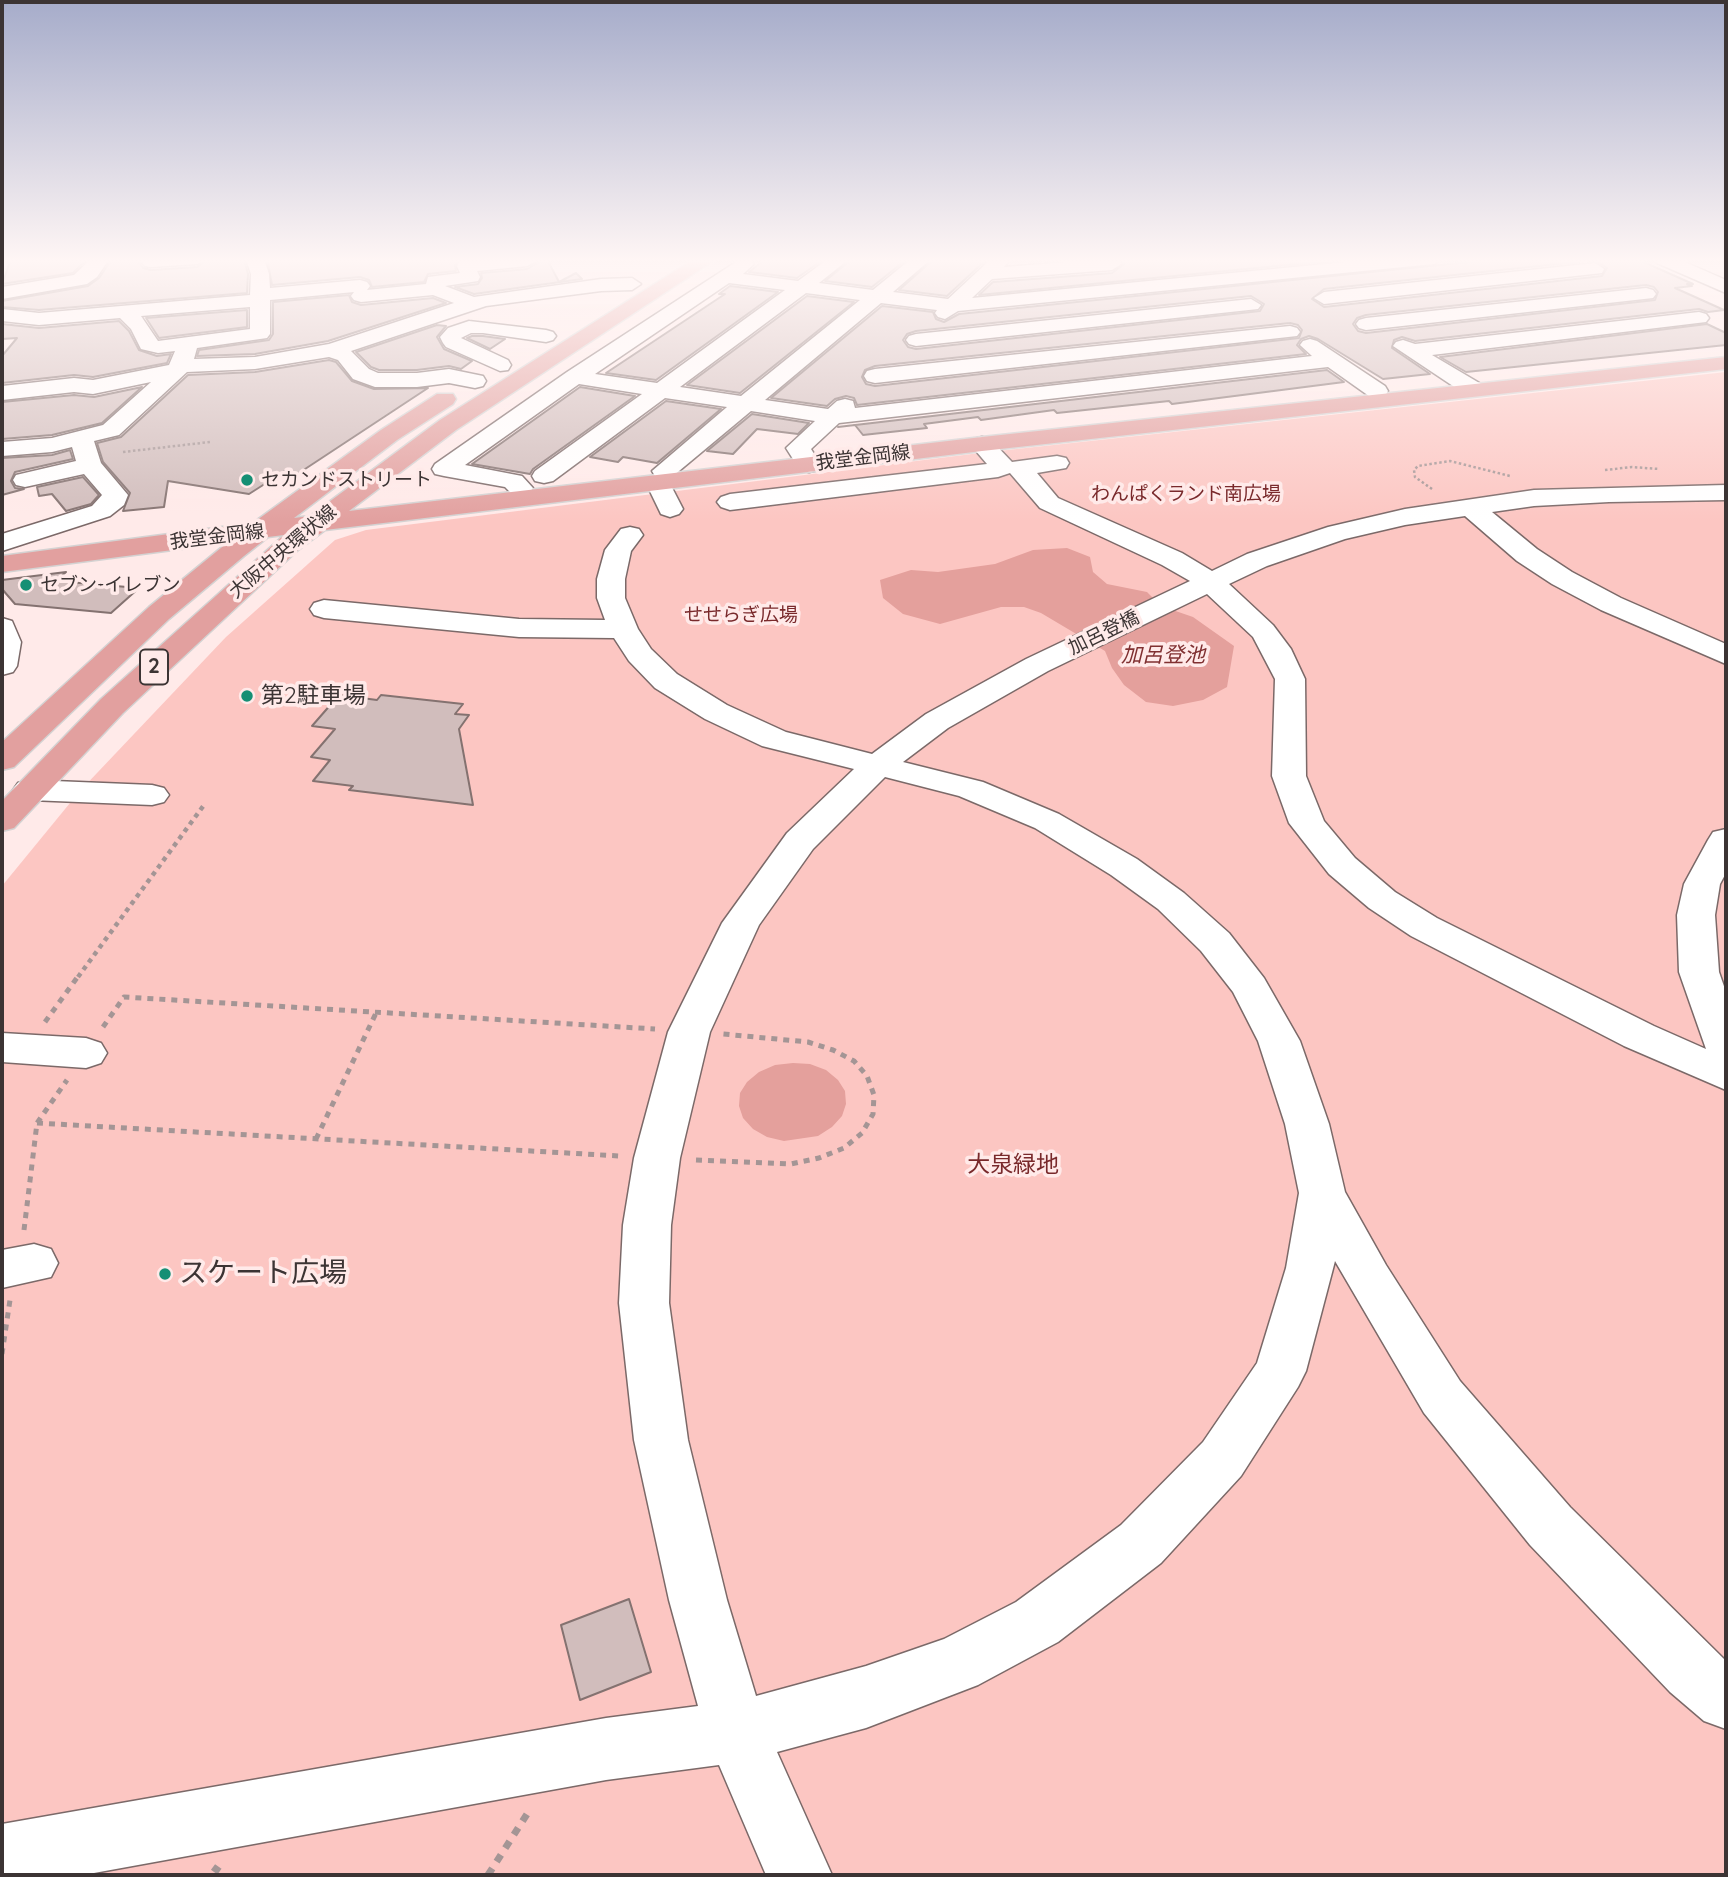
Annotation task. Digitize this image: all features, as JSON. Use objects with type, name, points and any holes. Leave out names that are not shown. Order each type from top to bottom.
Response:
[{"type":"main road","name":"大阪中央環状線","points":[[3,756],[159,613],[267,525],[389,435],[529,347]]},
{"type":"main road","name":"大阪中央環状線","points":[[2,821],[112,706],[226,600],[325,517],[448,425],[570,347]]},
{"type":"main road","name":"我堂金岡線","points":[[805,460],[982,444],[1726,354]]},
{"type":"main road","name":"我堂金岡線","points":[[325,517],[1377,391],[1468,386],[1726,363]]},
{"type":"main road","name":"我堂金岡線","points":[[2,565],[520,488],[661,477]]},
{"type":"main road","name":"我堂金岡線","points":[[2,551],[267,525]]},
{"type":"street","points":[[25,480],[86,453],[177,369],[187,347]]},
{"type":"street","points":[[2,393],[74,385],[93,387],[177,369],[255,363],[343,347]]},
{"type":"street","points":[[461,347],[500,365]]},
{"type":"street","points":[[520,488],[513,481],[444,469],[621,347]]},
{"type":"street","points":[[544,476],[721,347]]},
{"type":"street","points":[[670,509],[661,477],[816,347]]},
{"type":"street","points":[[805,460],[798,448],[908,347]]},
{"type":"street","points":[[875,376],[1152,347]]},
{"type":"street","points":[[1312,347],[1377,391]]},
{"type":"street","points":[[1404,347],[1468,386]]},
{"type":"street","points":[[1411,351],[1456,347]]},
{"type":"street","points":[[331,350],[345,356],[361,374],[375,380],[417,380],[449,376],[475,380]]},
{"type":"street","points":[[575,377],[834,417],[1332,360]]},
{"type":"street","points":[[2,542],[101,511],[111,505],[115,495],[86,453],[52,445],[10,441]]},
{"type":"street","points":[[730,502],[998,470],[1003,467],[982,444]]},
{"type":"street","points":[[1057,463],[1019,468],[1049,503],[1172,559],[1210,582],[1263,631],[1276,649],[1290,679],[1289,776],[1307,823],[1342,866],[1382,900],[1424,927],[1639,1036],[1726,1075]]},
{"type":"street","name":"加呂登橋","points":[[799,1875],[736,1732],[698,1601],[661,1440],[643,1303],[647,1225],[657,1158],[690,1032],[741,923],[800,841],[878,765],[937,722],[1037,665],[1257,560],[1337,534],[1405,517],[1471,507],[1534,498],[1726,492]]},
{"type":"street","points":[[1471,507],[1527,555],[1562,578],[1622,609],[1726,654]]},
{"type":"street","points":[[630,535],[618,550],[611,579],[611,598],[623,629],[640,654],[666,681],[716,712],[774,739],[971,789],[1047,821],[1124,867],[1171,901],[1215,942],[1250,987],[1279,1041],[1307,1124],[1322,1192],[1369,1279],[1443,1397],[1550,1526],[1691,1671],[1726,1699]]},
{"type":"street","points":[[324,609],[519,628],[623,629]]},
{"type":"street","points":[[2,626],[6,642],[2,663]]},
{"type":"street","points":[[30,790],[152,795]]},
{"type":"street","points":[[1726,840],[1702,884],[1696,915],[1699,972],[1726,1047]]},
{"type":"street","points":[[14,1048],[86,1052]]},
{"type":"street","points":[[2,1857],[564,1757],[736,1732],[866,1697],[957,1664],[1037,1622],[1141,1544],[1222,1460],[1280,1371],[1310,1268],[1322,1192]]},
{"type":"path","points":[[86,453],[210,442]]},
{"type":"path","points":[[14,1048],[204,805]]},
{"type":"path","points":[[37,1123],[791,1164],[819,1158],[844,1148],[862,1133],[873,1114],[874,1095],[867,1076],[853,1061],[833,1050],[808,1042],[377,1011],[124,997]]},
{"type":"path","points":[[316,1139],[377,1011]]},
{"type":"path","points":[[488,1875],[564,1757]]},
{"type":"green space","name":"大泉緑地","points":[[1726,372],[1726,1875],[2,1875],[2,886],[79,792],[226,637],[335,540],[366,530],[980,453]]},
{"type":"water","name":"加呂登池","points":[[1067,548],[1090,557],[1093,572],[1107,584],[1147,592],[1161,606],[1193,617],[1234,646],[1227,687],[1203,700],[1173,706],[1146,702],[1124,685],[1112,668],[1105,651],[1041,613],[1024,607],[1001,607],[940,624],[903,614],[883,598],[880,580],[911,570],[938,572],[995,564],[1033,550]]},
{"type":"water","points":[[810,1064],[826,1070],[838,1080],[845,1091],[846,1104],[842,1116],[818,1136],[784,1141],[767,1137],[753,1129],[743,1118],[739,1106],[740,1093],[747,1082],[759,1072],[775,1065]]},
{"type":"building","points":[[10,347],[137,347],[139,350],[157,356],[171,354],[167,363],[93,377],[74,375],[2,383],[2,356]]},
{"type":"building","points":[[223,347],[297,347],[255,354],[197,356],[199,350]]},
{"type":"building","points":[[372,347],[443,347],[472,361],[461,369],[449,366],[417,370],[379,370],[371,367],[356,352]]},
{"type":"building","points":[[646,347],[702,347],[656,380],[606,373]]},
{"type":"building","points":[[739,347],[798,347],[740,393],[687,385]]},
{"type":"building","points":[[833,347],[908,347],[916,349],[1062,347],[875,366],[865,370],[862,377],[866,384],[875,386],[1223,347],[1299,347],[1306,354],[857,405],[854,398],[846,396],[835,399],[827,406],[771,398]]},
{"type":"building","points":[[1330,347],[1392,347],[1430,374],[1383,379]]},
{"type":"building","points":[[1524,347],[1711,347],[1466,372],[1440,357]]},
{"type":"building","points":[[329,360],[336,362],[352,381],[374,389],[428,388],[299,473],[285,471],[249,494],[168,481],[164,507],[123,511],[130,493],[103,462],[97,443],[121,437],[188,375],[255,372]]},
{"type":"building","points":[[1327,370],[1344,382],[1172,404],[1169,401],[1057,413],[1054,410],[981,420],[978,417],[924,424],[927,428],[863,435],[855,425]]},
{"type":"building","points":[[142,387],[102,423],[52,435],[2,439],[2,402],[74,395],[94,397]]},
{"type":"building","points":[[580,387],[635,396],[533,469],[530,474],[472,464]]},
{"type":"building","points":[[666,401],[721,409],[657,463],[623,457],[618,462],[590,457]]},
{"type":"building","points":[[752,414],[809,423],[798,434],[757,429],[733,454],[707,451]]},
{"type":"building","points":[[70,450],[73,459],[15,472],[11,481],[15,488],[24,489],[2,495],[2,458],[52,455]]},
{"type":"building","points":[[83,477],[99,495],[91,504],[66,511],[52,494],[39,496],[37,487]]},
{"type":"building","points":[[66,572],[56,581],[139,588],[111,613],[15,604],[2,589],[2,580]]},
{"type":"building","points":[[339,695],[377,700],[381,695],[463,704],[455,714],[469,715],[459,729],[473,805],[349,790],[353,786],[313,781],[330,760],[311,757],[335,729],[312,726]]},
{"type":"building","points":[[629,1599],[651,1672],[580,1700],[561,1625]]},
{"type":"place","name":"セカンドストリート","points":[[247,480]]},
{"type":"place","name":"セブン-イレブン","points":[[26,585]]},
{"type":"place","name":"第2駐車場","points":[[247,696]]},
{"type":"place","name":"スケート広場","points":[[165,1274]]},
{"type":"park label","name":"わんぱくランド南広場","points":[[1186,494]]},
{"type":"park label","name":"せせらぎ広場","points":[[741,615]]}]
